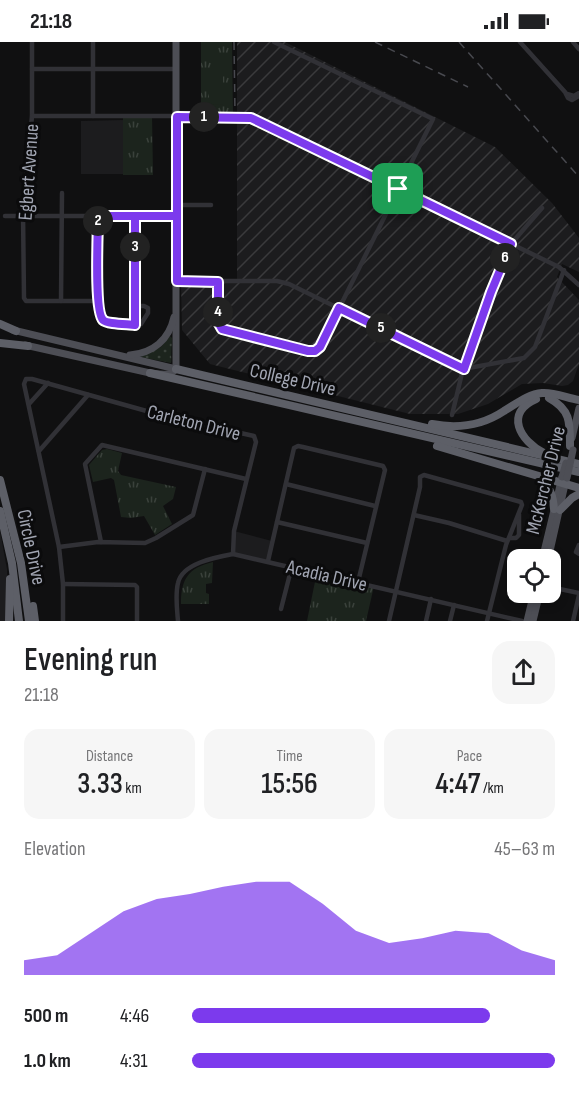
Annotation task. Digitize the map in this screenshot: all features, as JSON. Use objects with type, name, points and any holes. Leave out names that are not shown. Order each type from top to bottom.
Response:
[{"type":"highway","points":[[0,325],[16,331]]},
{"type":"highway","points":[[0,341],[28,346]]},
{"type":"highway","points":[[176,369],[182,377],[207,386]]},
{"type":"highway","name":"College Drive","points":[[176,369],[579,463]]},
{"type":"highway","name":"College Drive","points":[[150,373],[579,472]]},
{"type":"highway","points":[[352,410],[441,426],[458,426],[480,424],[535,394],[551,394],[579,404]]},
{"type":"highway","points":[[579,404],[549,398],[533,400],[521,410],[518,425],[522,435],[534,448],[579,463]]},
{"type":"highway","points":[[549,398],[559,403],[565,411],[570,428],[571,448]]},
{"type":"highway","points":[[374,425],[538,477],[564,481],[579,488]]},
{"type":"highway","points":[[538,477],[549,488],[557,510],[579,494]]},
{"type":"highway","name":"Circle Drive","points":[[0,480],[29,621]]},
{"type":"highway","name":"Circle Drive","points":[[0,511],[15,553],[19,621]]},
{"type":"highway","points":[[9,621],[15,553]]},
{"type":"highway","points":[[15,553],[26,569],[35,621]]},
{"type":"main road","points":[[150,373],[169,374],[174,373],[176,369],[176,42]]},
{"type":"main road","points":[[110,353],[131,355],[145,353],[162,343],[171,328],[176,306]]},
{"type":"main road","name":"College Drive","points":[[16,331],[176,369]]},
{"type":"main road","name":"College Drive","points":[[28,346],[150,373]]},
{"type":"main road","name":"McKercher Drive","points":[[545,549],[564,481],[579,404]]},
{"type":"main road","name":"McKercher Drive","points":[[571,448],[579,427]]},
{"type":"main road","name":"McKercher Drive","points":[[550,549],[557,510]]},
{"type":"main road","points":[[527,621],[531,603]]},
{"type":"main road","points":[[533,621],[537,603]]},
{"type":"street","name":"Egbert Avenue","points":[[32,42],[32,116],[24,216],[24,298],[26,301],[61,301]]},
{"type":"street","points":[[93,42],[93,116]]},
{"type":"street","points":[[218,282],[218,322],[222,329],[315,351],[320,347],[433,119],[274,42]]},
{"type":"street","points":[[520,42],[565,92],[570,96],[579,95]]},
{"type":"street","points":[[573,42],[579,49]]},
{"type":"street","points":[[32,69],[176,69]]},
{"type":"street","points":[[32,116],[251,118],[564,270],[579,285]]},
{"type":"street","points":[[62,193],[61,301],[98,301]]},
{"type":"street","points":[[177,205],[211,205]]},
{"type":"street","points":[[452,415],[464,369],[491,292],[511,244],[542,208]]},
{"type":"street","points":[[5,216],[177,216]]},
{"type":"street","points":[[98,216],[98,301],[103,321],[135,325],[143,321],[148,310],[147,306],[135,306]]},
{"type":"street","points":[[135,216],[135,325]]},
{"type":"street","points":[[177,281],[277,281],[289,284],[464,369],[524,358],[528,355],[535,347],[564,270]]},
{"type":"street","name":"Carleton Drive","points":[[63,621],[63,584],[59,546],[24,384],[26,379],[48,383],[168,417],[254,436],[256,442],[234,531],[233,554]]},
{"type":"street","points":[[29,404],[48,383]]},
{"type":"street","points":[[39,451],[88,395]]},
{"type":"street","points":[[101,542],[85,464],[102,445],[246,479]]},
{"type":"street","points":[[268,561],[294,448],[303,447],[383,466],[384,470],[358,582]]},
{"type":"street","points":[[59,546],[101,542],[145,543],[156,538],[189,518],[195,511],[205,469]]},
{"type":"street","points":[[389,621],[420,488],[420,477],[424,475],[521,502],[522,505],[508,539],[488,621]]},
{"type":"street","points":[[286,484],[375,506]]},
{"type":"street","points":[[414,515],[508,539],[519,535],[519,513]]},
{"type":"street","points":[[277,522],[367,543]]},
{"type":"street","points":[[579,545],[576,552],[579,554]]},
{"type":"street","name":"Acadia Drive","points":[[178,621],[177,587],[180,578],[201,562],[233,554],[522,621]]},
{"type":"street","points":[[282,609],[292,566]]},
{"type":"street","points":[[63,584],[135,585],[137,587],[137,621]]},
{"type":"street","points":[[561,590],[579,594],[573,621]]},
{"type":"street","points":[[426,621],[431,599]]},
{"type":"street","points":[[450,621],[454,605]]},
{"type":"shaded area","points":[[237,42],[285,42],[495,147],[552,203],[579,238],[579,272],[562,264],[557,277],[579,300],[579,364],[573,381],[562,386],[543,383],[522,384],[488,404],[458,414],[410,414],[210,364],[182,330],[181,282],[237,281]]},
{"type":"shaded area","points":[[123,120],[123,174],[81,174],[81,121]]},
{"type":"shaded area","points":[[0,531],[7,569],[7,621],[0,621]]},
{"type":"shaded area","points":[[234,531],[272,541],[268,561],[233,554]]},
{"type":"green space","points":[[201,42],[232,42],[233,117],[201,118]]},
{"type":"green space","points":[[209,75],[223,75],[223,104],[209,105]]},
{"type":"green space","points":[[123,116],[152,116],[153,175],[123,175]]},
{"type":"green space","points":[[170,336],[172,338],[171,361],[173,353],[171,363],[140,357],[161,347]]},
{"type":"green space","points":[[102,450],[122,453],[118,471],[121,475],[176,487],[173,499],[163,506],[172,524],[155,535],[144,516],[121,517],[114,480],[111,478],[93,482],[89,465]]},
{"type":"green space","points":[[213,562],[212,583],[206,584],[209,604],[181,604],[182,588],[188,576],[197,568]]},
{"type":"green space","points":[[317,572],[374,586],[366,621],[307,621]]},
{"type":"railway","points":[[234,42],[235,113]]},
{"type":"railway","points":[[375,42],[468,87]]},
{"type":"railway","points":[[459,42],[579,177]]},
{"type":"route","points":[[398,189],[251,118],[177,117],[177,216],[153,216],[138,216],[135,216],[98,216],[98,304],[101,317],[107,322],[135,325],[135,216],[177,216],[177,281],[218,282],[218,322],[222,329],[315,351],[320,347],[339,308],[464,369],[491,292],[511,244],[398,189]]}]
